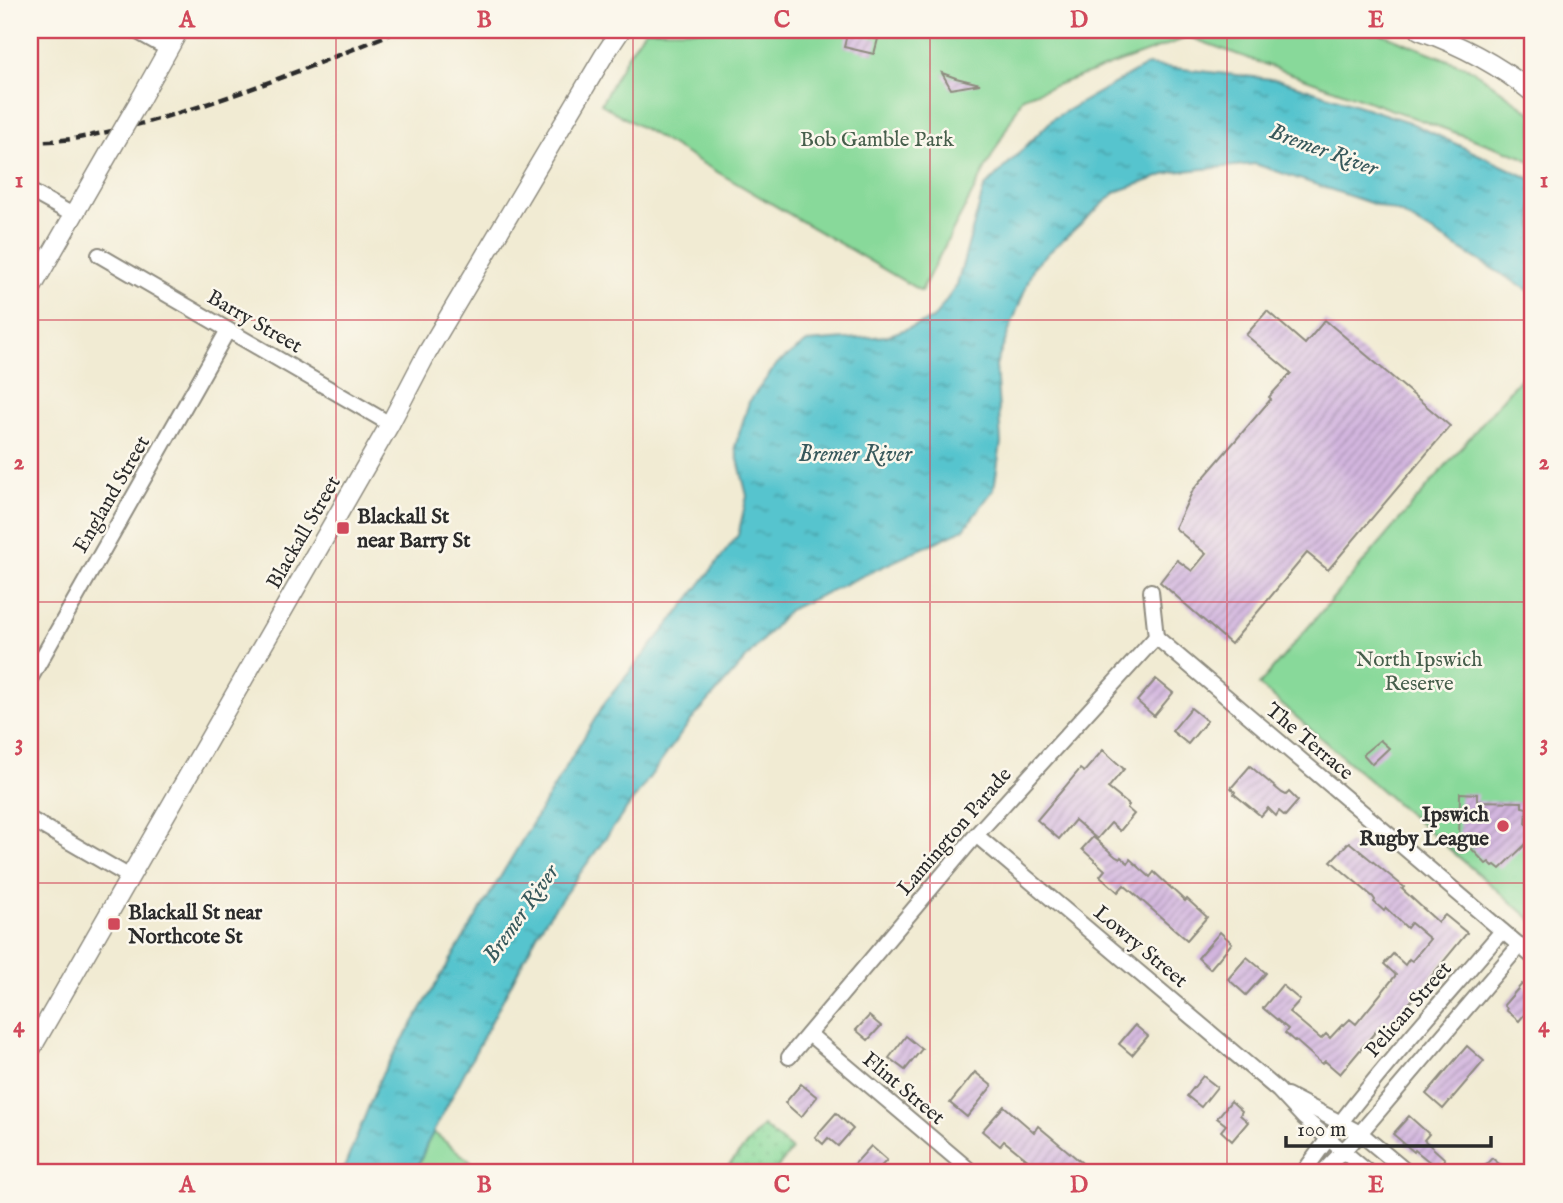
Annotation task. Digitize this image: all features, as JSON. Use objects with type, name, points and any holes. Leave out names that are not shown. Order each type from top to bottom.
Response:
[{"type":"street","points":[[134,30],[168,49]]},
{"type":"street","points":[[30,291],[179,30]]},
{"type":"street","points":[[1419,30],[1498,66],[1533,93]]},
{"type":"street","name":"Blackall Street","points":[[30,1051],[227,711],[486,251],[619,33]]},
{"type":"street","points":[[30,191],[73,215]]},
{"type":"street","name":"Barry Street","points":[[99,255],[390,424]]},
{"type":"street","name":"England Street","points":[[30,678],[228,330]]},
{"type":"street","points":[[1151,591],[1156,637]]},
{"type":"street","name":"Lamington Parade","points":[[789,1057],[976,835],[1156,637]]},
{"type":"street","name":"The Terrace","points":[[1156,637],[1533,957]]},
{"type":"street","points":[[30,819],[130,877]]},
{"type":"street","name":"Lowry Street","points":[[976,835],[1278,1090],[1304,1118],[1369,1173]]},
{"type":"street","name":"Pelican Street","points":[[1303,1173],[1340,1121],[1502,931]]},
{"type":"street","name":"Pelican Street","points":[[1322,1173],[1360,1133],[1520,945]]},
{"type":"street","name":"Pelican Street","points":[[1477,960],[1495,974]]},
{"type":"street","name":"Flint Street","points":[[809,1034],[972,1173]]},
{"type":"street","name":"Pelican Street","points":[[1370,1085],[1388,1100]]},
{"type":"street","name":"Lowry Street","points":[[1278,1090],[1360,1133],[1408,1173]]},
{"type":"street","points":[[30,1165],[43,1173]]},
{"type":"green space","name":"Bob Gamble Park","points":[[645,30],[1373,30],[1473,70],[1533,114],[1533,164],[1523,157],[1189,37],[1023,97],[921,291],[601,104],[627,56]]},
{"type":"green space","name":"North Ipswich Reserve","points":[[1533,363],[1533,921],[1259,685]]},
{"type":"green space","points":[[763,1126],[792,1150],[773,1173],[722,1173]]},
{"type":"green space","points":[[433,1132],[485,1173],[415,1173]]},
{"type":"water","name":"Bremer River","points":[[1147,65],[1280,80],[1409,122],[1533,180],[1533,293],[1400,213],[1255,164],[1173,172],[1116,192],[1034,266],[996,365],[1001,443],[994,489],[964,529],[789,610],[689,723],[541,927],[427,1144],[415,1173],[342,1173],[381,1076],[605,702],[738,535],[747,496],[735,447],[749,402],[777,364],[807,342],[887,336],[933,319],[957,285],[984,188],[1054,118]]},
{"type":"building","points":[[848,30],[864,30],[863,36],[878,39],[874,54],[844,47]]},
{"type":"building","points":[[942,73],[956,78],[980,84],[951,89]]},
{"type":"building","points":[[1267,311],[1305,344],[1325,320],[1450,426],[1328,570],[1307,553],[1231,644],[1160,582],[1177,560],[1192,571],[1206,554],[1175,528],[1193,490],[1291,373],[1246,335]]},
{"type":"building","points":[[1156,679],[1173,693],[1154,716],[1137,701]]},
{"type":"building","points":[[1191,708],[1207,721],[1188,744],[1172,731]]},
{"type":"building","points":[[1380,740],[1389,748],[1372,764],[1363,754]]},
{"type":"building","points":[[1103,750],[1124,769],[1108,788],[1129,805],[1127,808],[1134,814],[1120,831],[1111,823],[1097,839],[1075,820],[1059,839],[1037,820],[1080,769],[1084,772]]},
{"type":"building","points":[[1250,766],[1282,793],[1286,795],[1289,792],[1298,801],[1285,816],[1279,811],[1276,816],[1268,808],[1261,816],[1234,794],[1231,788]]},
{"type":"building","points":[[1460,793],[1477,794],[1477,801],[1522,802],[1522,807],[1527,808],[1526,824],[1533,824],[1533,842],[1528,842],[1500,869],[1489,862],[1486,864],[1459,838]]},
{"type":"building","points":[[1093,837],[1116,857],[1121,857],[1128,863],[1130,859],[1150,877],[1154,872],[1207,917],[1187,940],[1124,885],[1118,892],[1100,876],[1105,870],[1082,849]]},
{"type":"building","points":[[1349,842],[1404,887],[1402,889],[1438,922],[1445,915],[1467,933],[1388,1029],[1382,1024],[1340,1074],[1325,1061],[1322,1064],[1294,1041],[1285,1033],[1288,1029],[1263,1008],[1282,985],[1300,1000],[1289,1012],[1321,1039],[1326,1034],[1330,1038],[1350,1019],[1356,1024],[1396,975],[1384,964],[1393,954],[1405,965],[1409,959],[1412,961],[1430,939],[1411,923],[1407,928],[1386,908],[1384,911],[1374,902],[1373,897],[1331,861]]},
{"type":"building","points":[[1220,932],[1232,943],[1210,969],[1198,958]]},
{"type":"building","points":[[1247,957],[1266,973],[1246,995],[1228,979]]},
{"type":"building","points":[[1522,984],[1533,994],[1533,1004],[1519,1021],[1504,1005]]},
{"type":"building","points":[[869,1016],[881,1026],[868,1040],[856,1030]]},
{"type":"building","points":[[1135,1025],[1148,1036],[1132,1055],[1119,1044]]},
{"type":"building","points":[[906,1036],[922,1049],[905,1070],[889,1058]]},
{"type":"building","points":[[1467,1046],[1484,1061],[1443,1109],[1426,1094]]},
{"type":"building","points":[[975,1072],[992,1086],[967,1117],[950,1103]]},
{"type":"building","points":[[1203,1076],[1217,1087],[1201,1107],[1187,1096]]},
{"type":"building","points":[[801,1084],[817,1097],[801,1117],[785,1103]]},
{"type":"building","points":[[1231,1101],[1242,1111],[1240,1115],[1248,1122],[1232,1141],[1221,1131],[1226,1125],[1217,1118]]},
{"type":"building","points":[[1004,1106],[1034,1132],[1038,1126],[1094,1173],[1044,1173],[1004,1141],[1000,1146],[982,1131]]},
{"type":"building","points":[[836,1113],[853,1129],[838,1146],[828,1138],[823,1144],[815,1137]]},
{"type":"building","points":[[1409,1116],[1429,1134],[1424,1140],[1445,1159],[1437,1168],[1393,1134]]},
{"type":"building","points":[[871,1146],[887,1160],[875,1173],[858,1173],[851,1168]]},
{"type":"building","points":[[1492,1158],[1510,1173],[1478,1173]]},
{"type":"waterway","points":[[30,343],[35,334]]},
{"type":"railway","points":[[30,142],[78,138],[201,106],[281,78],[400,30]]},
{"type":"place","name":"Blackall St near Barry St","points":[[343,528]]},
{"type":"place","name":"Ipswich Rugby League","points":[[1503,826]]},
{"type":"place","name":"Blackall St near Northcote St","points":[[114,924]]}]
